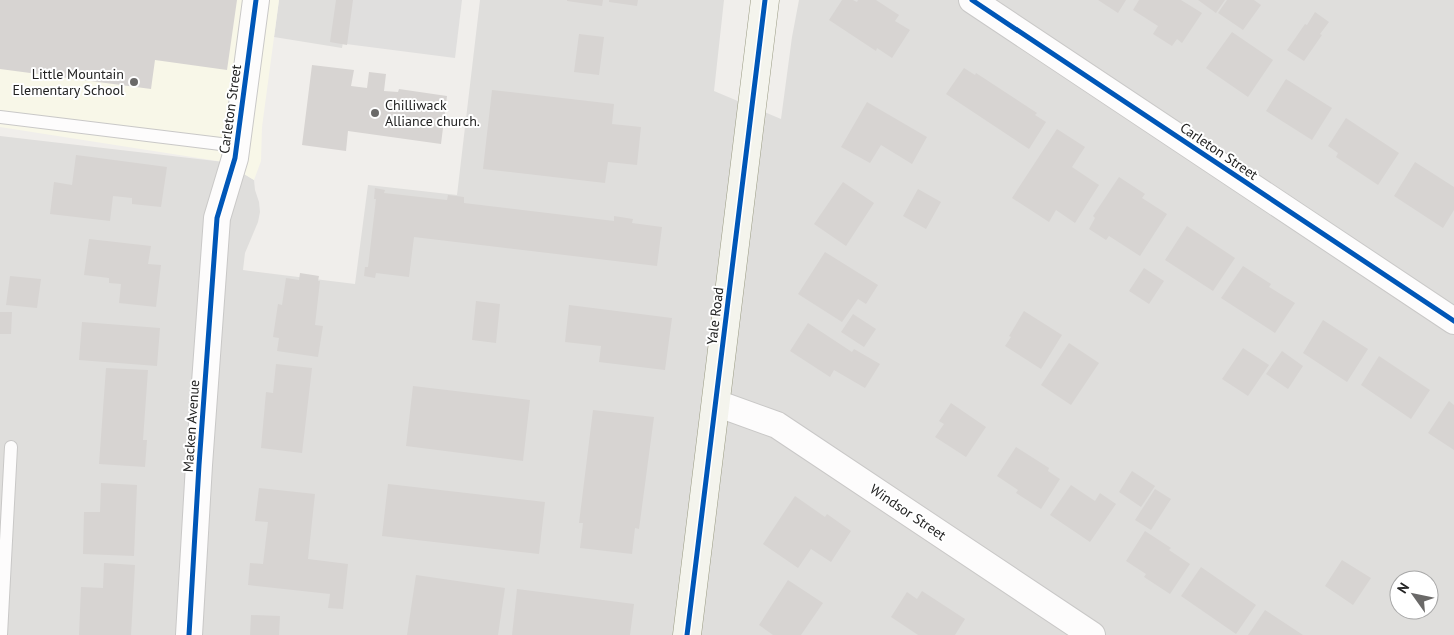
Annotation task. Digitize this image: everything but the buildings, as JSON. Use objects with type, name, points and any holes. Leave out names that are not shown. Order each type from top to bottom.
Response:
[{"type":"main road","name":"Yale Road","points":[[687,635],[765,0]]},
{"type":"street","name":"Carleton Street","points":[[217,218],[235,158],[256,0]]},
{"type":"street","name":"Carleton Street","points":[[972,0],[1454,320]]},
{"type":"street","name":"Macken Avenue","points":[[189,635],[217,218]]},
{"type":"street","name":"Windsor Street","points":[[716,403],[777,425],[1092,635]]},
{"type":"lane","points":[[0,116],[237,146]]},
{"type":"lane","points":[[1,635],[11,447]]},
{"type":"shaded area","name":"Little Mountain Elementary School","points":[[0,0],[279,0],[262,127],[261,161],[254,180],[224,162],[0,127]]},
{"type":"shaded area","points":[[279,0],[350,0],[342,48],[274,37]]},
{"type":"shaded area","points":[[352,0],[462,0],[455,58],[346,44]]},
{"type":"shaded area","points":[[480,0],[724,0],[714,91],[781,119],[799,0],[1454,0],[1454,635],[0,635],[0,136],[224,162],[254,180],[259,202],[258,222],[245,253],[243,270],[355,284],[368,185],[457,195]]},
{"type":"cycle path","points":[[189,635],[217,218],[235,158],[256,0]]},
{"type":"cycle path","points":[[687,635],[765,0]]},
{"type":"cycle path","points":[[972,0],[1454,321]]},
{"type":"place","name":"Little Mountain Elementary School","points":[[134,82]]},
{"type":"place","name":"Chilliwack Alliance church.","points":[[375,113]]}]
